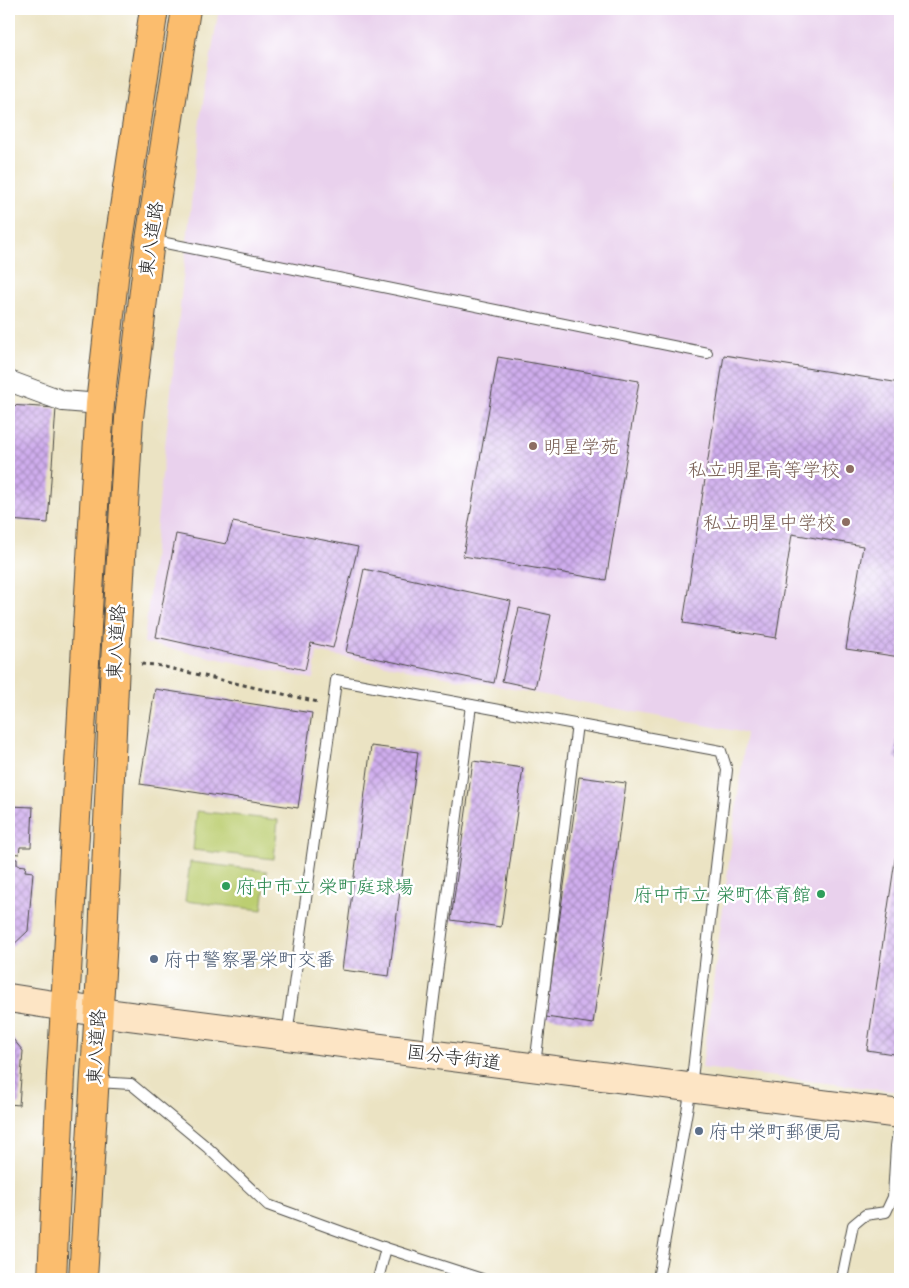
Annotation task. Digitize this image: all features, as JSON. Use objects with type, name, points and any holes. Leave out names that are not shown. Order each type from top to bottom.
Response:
[{"type":"main road","name":"東八道路","points":[[52,1279],[64,1007],[100,404],[120,234],[154,9]]},
{"type":"main road","name":"東八道路","points":[[83,1279],[103,938],[115,663],[129,418],[150,240],[186,9]]},
{"type":"main road","points":[[120,234],[150,240]]},
{"type":"main road","name":"国分寺街道","points":[[9,998],[98,1012],[900,1114]]},
{"type":"street","points":[[9,381],[63,401],[100,404]]},
{"type":"lane","points":[[150,240],[707,354]]},
{"type":"lane","points":[[286,1036],[336,680],[721,751],[727,770],[691,1088],[658,1279]]},
{"type":"lane","points":[[427,1054],[472,705]]},
{"type":"lane","points":[[534,1067],[577,724]]},
{"type":"lane","points":[[94,1081],[131,1084],[208,1148],[268,1205],[386,1248],[482,1279]]},
{"type":"lane","points":[[842,1279],[853,1225],[865,1215],[886,1212],[892,1197],[900,1118]]},
{"type":"lane","points":[[378,1279],[386,1248]]},
{"type":"path","points":[[115,663],[156,665],[333,705]]},
{"type":"shaded area","name":"明星学苑","points":[[219,9],[900,9],[900,1092],[702,1068],[746,733],[317,652],[313,679],[144,643],[200,120]]},
{"type":"green space","points":[[197,811],[278,820],[274,859],[193,850]]},
{"type":"green space","name":"府中市立 栄町庭球場","points":[[190,862],[267,871],[262,910],[185,901]]},
{"type":"building","points":[[724,355],[900,383],[900,657],[846,649],[863,546],[792,534],[776,638],[683,623]]},
{"type":"building","points":[[498,357],[639,381],[606,580],[463,556]]},
{"type":"building","points":[[9,405],[56,408],[48,523],[9,520]]},
{"type":"building","points":[[233,522],[358,547],[333,648],[311,643],[305,670],[156,637],[176,534],[226,544]]},
{"type":"building","points":[[364,569],[511,601],[494,683],[346,652]]},
{"type":"building","points":[[519,608],[551,615],[535,688],[502,681]]},
{"type":"building","points":[[155,689],[312,713],[298,808],[140,784]]},
{"type":"building","points":[[900,726],[900,759],[894,758]]},
{"type":"building","points":[[371,746],[418,752],[389,976],[342,970]]},
{"type":"building","points":[[473,761],[523,768],[501,927],[451,920]]},
{"type":"building","points":[[579,777],[626,783],[593,1024],[546,1017]]},
{"type":"building","points":[[9,806],[33,807],[31,847],[20,847],[19,854],[9,853]]},
{"type":"building","points":[[900,833],[900,1055],[867,1050]]},
{"type":"building","points":[[9,858],[17,859],[17,865],[26,866],[25,871],[33,872],[28,931],[9,949]]},
{"type":"building","points":[[9,1039],[13,1039],[23,1051],[19,1105],[9,1104]]},
{"type":"place","name":"明星学苑","points":[[533,446]]},
{"type":"place","name":"私立明星高等学校","points":[[850,469]]},
{"type":"place","name":"私立明星中学校","points":[[846,522]]},
{"type":"place","name":"府中市立 栄町庭球場","points":[[226,886]]},
{"type":"place","name":"府中市立 栄町体育館","points":[[821,894]]},
{"type":"place","name":"府中警察署栄町交番","points":[[154,959]]},
{"type":"place","name":"府中栄町郵便局","points":[[699,1131]]}]
